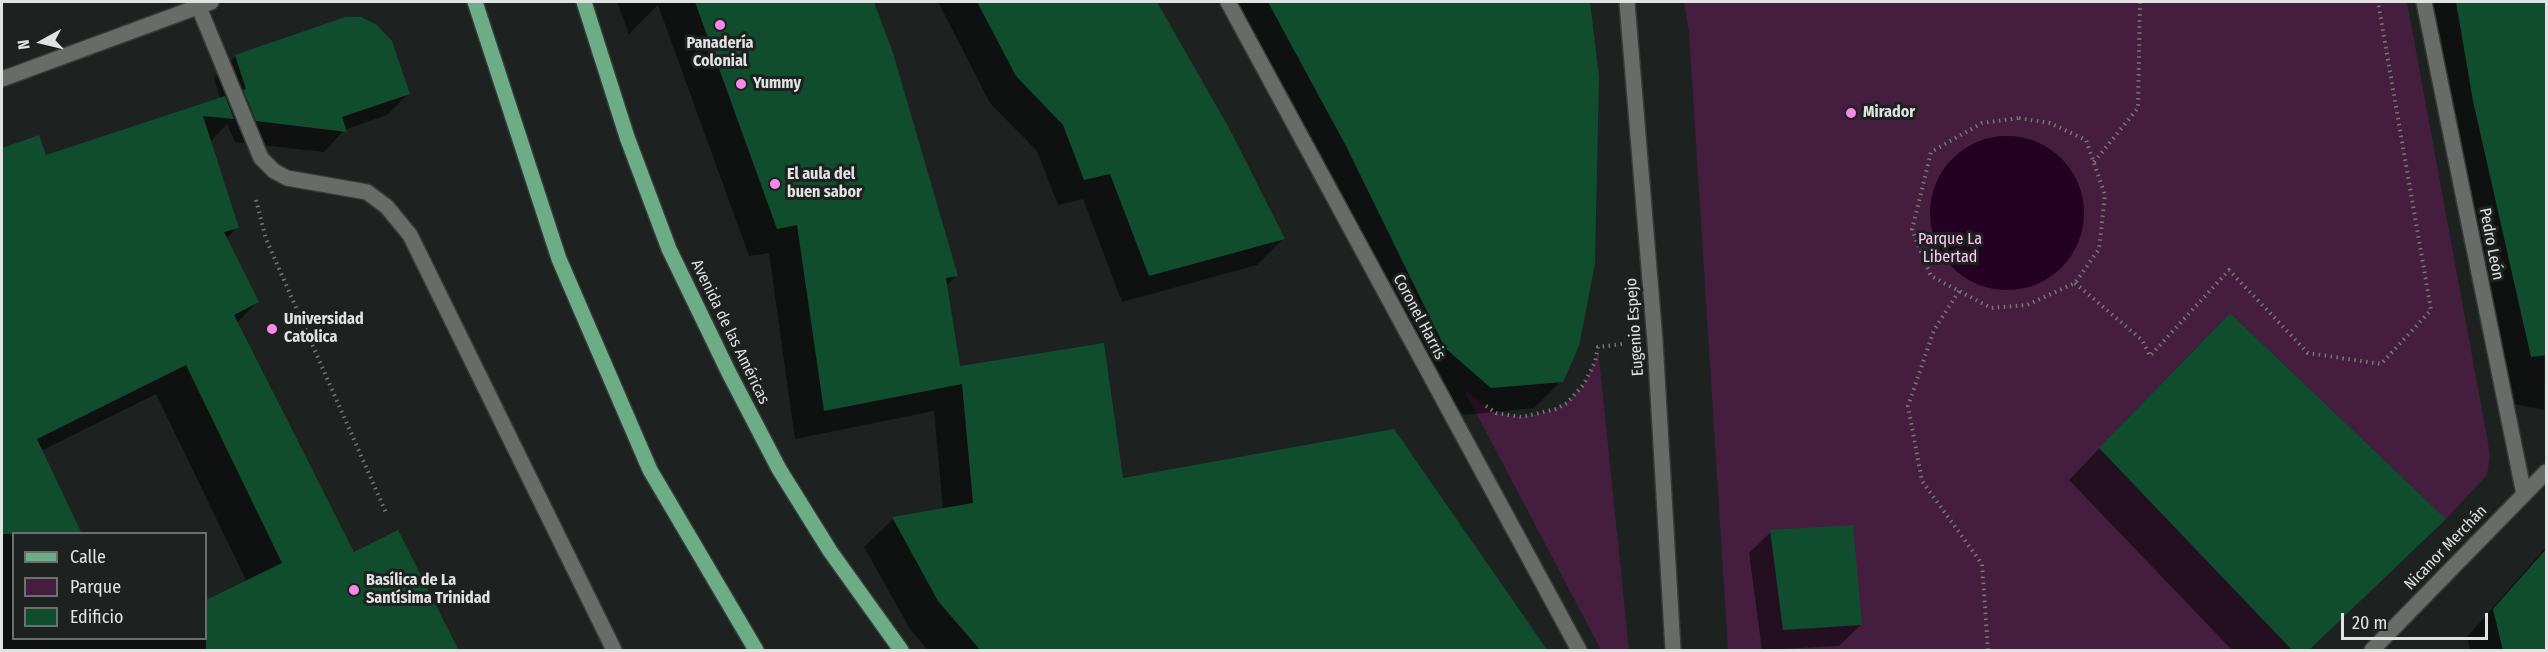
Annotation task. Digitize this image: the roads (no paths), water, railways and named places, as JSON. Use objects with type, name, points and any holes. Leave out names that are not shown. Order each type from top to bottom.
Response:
[{"type":"main road","points":[[475,2],[559,259],[645,460],[756,651]]},
{"type":"main road","name":"Avenida de las Américas","points":[[584,2],[627,137],[669,249],[724,362],[779,469],[830,551],[901,651]]},
{"type":"street","name":"Coronel Harris","points":[[1228,2],[1579,651]]},
{"type":"street","name":"Eugenio Espejo","points":[[1627,2],[1655,341],[1673,651]]},
{"type":"street","name":"Pedro León","points":[[2424,2],[2524,494]]},
{"type":"street","points":[[2,79],[205,3],[261,158],[274,171],[287,178],[367,192],[387,207],[410,235],[614,651]]},
{"type":"street","name":"Nicanor Merchán","points":[[2372,651],[2547,472]]},
{"type":"place","name":"Panadería Colonial","points":[[720,25]]},
{"type":"place","name":"Yummy","points":[[741,84]]},
{"type":"place","name":"Mirador","points":[[1851,113]]},
{"type":"place","name":"El aula del buen sabor","points":[[775,184]]},
{"type":"place","name":"Universidad Catolica","points":[[272,329]]},
{"type":"place","name":"Basílica de La Santísima Trinidad","points":[[354,590]]},
{"type":"park label","name":"Parque La Libertad","points":[[1950,249]]}]
